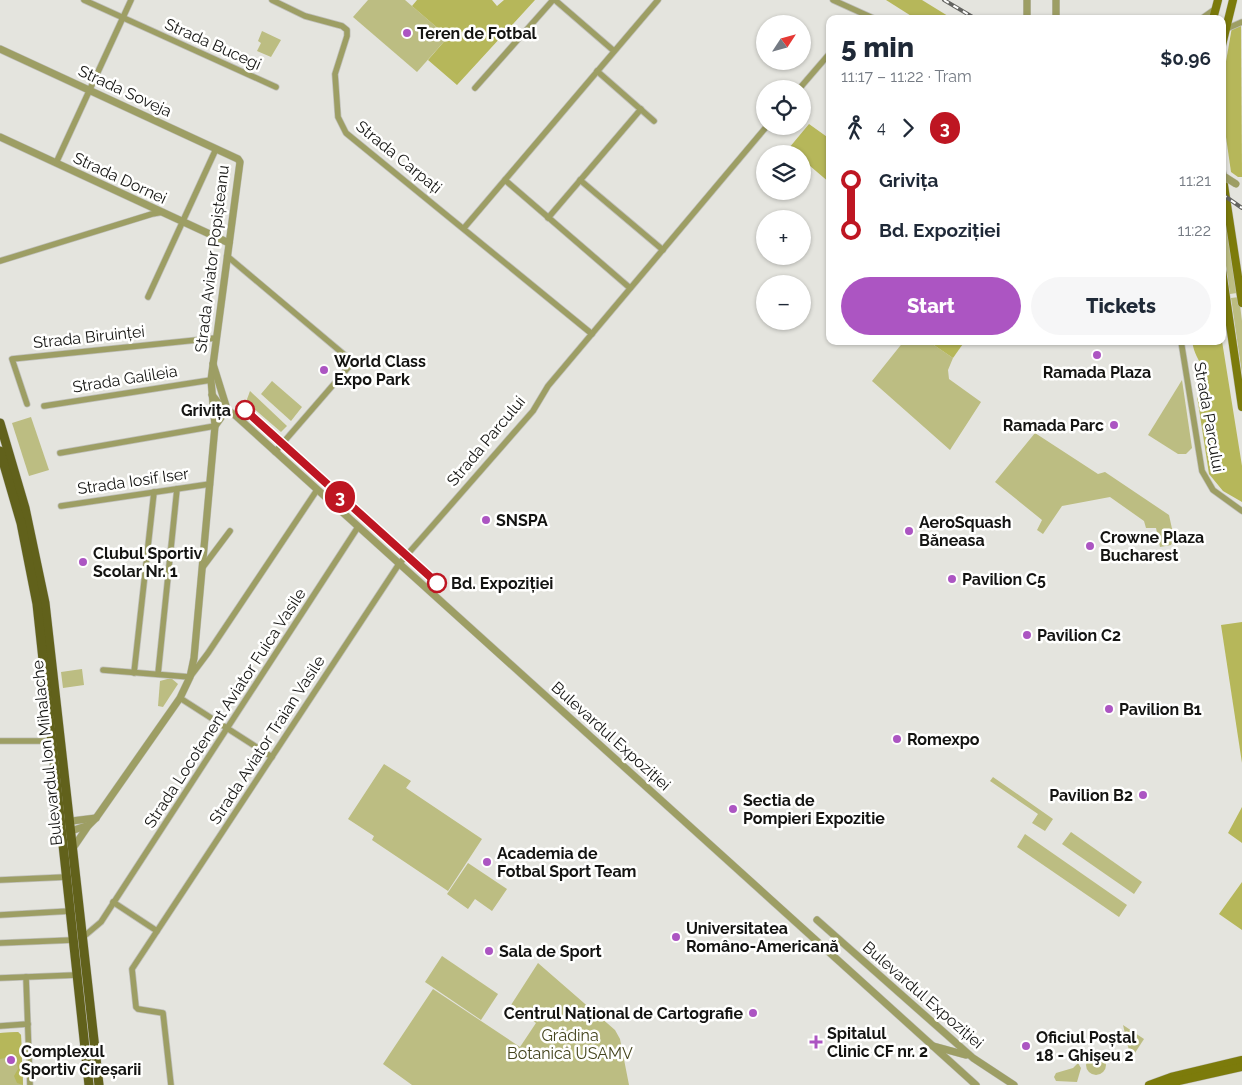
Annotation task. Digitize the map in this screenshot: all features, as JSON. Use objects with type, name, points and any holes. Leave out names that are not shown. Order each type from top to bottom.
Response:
[{"type":"main road","points":[[1213,15],[1218,0]]},
{"type":"main road","points":[[1226,29],[1233,0]]},
{"type":"main road","points":[[1226,199],[1242,303]]},
{"type":"main road","points":[[1226,297],[1242,407]]},
{"type":"main road","name":"Bulevardul Ion Mihalache","points":[[0,423],[2,439],[25,508],[40,577],[66,832],[70,911],[78,939],[77,975],[96,1084]]},
{"type":"main road","name":"Bulevardul Ion Mihalache","points":[[0,451],[17,508],[31,571],[56,741]]},
{"type":"main road","name":"Bulevardul Ion Mihalache","points":[[66,832],[73,848],[78,939],[96,1084]]},
{"type":"main road","points":[[1149,1085],[1171,1077],[1242,1060]]},
{"type":"main road","points":[[1160,1085],[1242,1067]]},
{"type":"street","name":"Strada Bucegi","points":[[84,0],[276,87]]},
{"type":"street","points":[[56,163],[131,0]]},
{"type":"street","name":"Strada Carpați","points":[[272,0],[306,16],[345,27],[347,36],[335,74],[338,117],[343,128],[464,228]]},
{"type":"street","points":[[475,88],[554,0],[614,51]]},
{"type":"street","points":[[592,334],[464,228],[658,0]]},
{"type":"street","points":[[833,0],[865,15]]},
{"type":"street","points":[[1027,0],[1027,15]]},
{"type":"street","points":[[1056,0],[1056,15]]},
{"type":"street","points":[[1207,15],[1215,9]]},
{"type":"street","points":[[1226,29],[1242,22]]},
{"type":"street","name":"Strada Soveja","points":[[0,49],[238,159]]},
{"type":"street","points":[[807,80],[826,57]]},
{"type":"street","points":[[597,71],[654,121]]},
{"type":"street","points":[[548,218],[641,109]]},
{"type":"street","name":"Strada Parcului","points":[[399,564],[533,411],[546,389],[760,135]]},
{"type":"street","name":"Strada Dornei","points":[[0,137],[229,243]]},
{"type":"street","points":[[148,297],[216,149]]},
{"type":"street","name":"Strada Aviator Popișteanu","points":[[66,832],[89,825],[96,818],[180,698],[190,677],[197,646],[215,426],[211,380],[212,363],[240,164],[238,159]]},
{"type":"street","points":[[1226,176],[1239,185]]},
{"type":"street","points":[[505,180],[630,288]]},
{"type":"street","points":[[580,180],[663,250]]},
{"type":"street","points":[[0,262],[163,212]]},
{"type":"street","points":[[227,256],[353,362],[275,452]]},
{"type":"street","name":"Strada Biruinței","points":[[27,404],[12,359],[216,338]]},
{"type":"street","name":"Strada Parcului","points":[[1183,345],[1202,471],[1213,490],[1242,511]]},
{"type":"street","name":"Strada Aviator Popișteanu","points":[[212,363],[227,409]]},
{"type":"street","name":"Strada Galileia","points":[[44,406],[211,380]]},
{"type":"street","name":"Bulevardul Expoziției","points":[[212,395],[219,404],[275,452],[976,1085]]},
{"type":"street","points":[[213,414],[218,409],[227,409]]},
{"type":"street","points":[[60,453],[215,426],[227,409]]},
{"type":"street","name":"Strada Iosif Iser","points":[[61,506],[210,484]]},
{"type":"street","points":[[158,674],[177,489]]},
{"type":"street","points":[[103,670],[190,677],[317,490]]},
{"type":"street","points":[[134,672],[154,492]]},
{"type":"street","name":"Strada Locotenent Aviator Fuica Vasile","points":[[78,939],[101,922],[228,730],[358,527]]},
{"type":"street","points":[[203,567],[230,530]]},
{"type":"street","name":"Strada Aviator Traian Vasile","points":[[171,1085],[163,1012],[137,1008],[131,972],[399,564]]},
{"type":"street","points":[[180,698],[272,757]]},
{"type":"street","points":[[0,741],[56,741]]},
{"type":"street","points":[[65,822],[96,818]]},
{"type":"street","points":[[73,848],[89,825]]},
{"type":"street","points":[[0,880],[67,877]]},
{"type":"street","points":[[113,902],[157,931]]},
{"type":"street","points":[[0,915],[70,911]]},
{"type":"street","name":"Bulevardul Expoziției","points":[[817,920],[973,1058],[1014,1085]]},
{"type":"street","points":[[0,943],[78,939]]},
{"type":"street","points":[[0,978],[77,975]]},
{"type":"street","points":[[26,977],[30,1085]]},
{"type":"street","points":[[0,1026],[28,1024]]},
{"type":"street","points":[[933,1046],[956,1051],[973,1058]]},
{"type":"green space","name":"Teren de Fotbal","points":[[368,0],[405,0],[448,37],[417,72],[353,17]]},
{"type":"green space","points":[[262,31],[281,40],[271,57],[257,51],[261,43],[258,41]]},
{"type":"green space","points":[[1226,215],[1237,293],[1230,294],[1226,265]]},
{"type":"green space","points":[[1239,297],[1242,321],[1242,374],[1231,298]]},
{"type":"green space","points":[[901,345],[934,345],[953,358],[948,370],[949,379],[981,402],[950,450],[872,381]]},
{"type":"green space","points":[[1182,380],[1192,448],[1186,454],[1178,454],[1148,435]]},
{"type":"green space","points":[[272,381],[302,407],[291,421],[261,394]]},
{"type":"green space","points":[[250,391],[287,426],[281,432],[246,402]]},
{"type":"green space","points":[[31,417],[49,470],[29,476],[12,423]]},
{"type":"green space","points":[[1035,433],[1098,474],[1105,472],[1169,515],[1174,538],[1171,545],[1160,547],[1156,528],[1146,528],[1144,521],[1110,497],[1062,506],[1043,534],[1037,530],[1042,520],[995,482]]},
{"type":"green space","points":[[82,669],[84,685],[63,688],[61,672]]},
{"type":"green space","points":[[171,678],[178,684],[163,707],[158,706],[160,681]]},
{"type":"green space","points":[[384,764],[411,781],[406,788],[482,839],[448,891],[372,840],[374,836],[348,819]]},
{"type":"green space","points":[[993,777],[1053,819],[1045,831],[1032,823],[1038,814],[990,781]]},
{"type":"green space","points":[[1071,832],[1142,882],[1134,894],[1062,844]]},
{"type":"green space","points":[[1025,834],[1127,905],[1119,917],[1017,847]]},
{"type":"green space","points":[[468,863],[507,889],[492,911],[475,899],[468,909],[447,894]]},
{"type":"green space","points":[[442,956],[498,994],[481,1020],[425,982]]},
{"type":"green space","name":"Grădina Botanică USAMV","points":[[538,963],[615,1030],[620,1039],[629,1085],[412,1085],[383,1064],[433,989],[520,1047],[536,1023],[511,1005]]},
{"type":"green space","points":[[1123,1025],[1144,1039],[1131,1059]]},
{"type":"green space","name":"Complexul Sportiv Cireșarii","points":[[18,1032],[21,1035],[23,1085],[0,1085],[0,1033]]},
{"type":"green space","points":[[1096,1055],[1103,1058],[1106,1065],[1103,1072],[1096,1075],[1089,1072],[1086,1065],[1089,1058]]},
{"type":"green space","points":[[1078,1063],[1081,1068],[1077,1082],[1056,1081],[1054,1077],[1056,1073],[1073,1068]]},
{"type":"shaded area","points":[[417,0],[492,0],[497,6],[504,0],[535,0],[457,85],[428,60],[448,37],[412,6]]},
{"type":"shaded area","points":[[886,0],[922,0],[946,15],[910,15]]},
{"type":"shaded area","points":[[1241,25],[1242,177],[1238,177],[1231,172],[1226,137],[1226,62],[1232,27]]},
{"type":"shaded area","points":[[811,125],[826,136],[826,180],[811,167],[811,145],[792,145],[800,135],[811,135]]},
{"type":"shaded area","points":[[934,345],[962,345],[953,358]]},
{"type":"shaded area","points":[[1193,345],[1223,345],[1242,466],[1242,502],[1223,491],[1209,474],[1197,396],[1202,398],[1206,380],[1203,368]]},
{"type":"shaded area","points":[[1242,622],[1242,763],[1221,625]]},
{"type":"shaded area","points":[[1242,807],[1242,843],[1228,833]]},
{"type":"shaded area","points":[[1242,882],[1242,930],[1219,914]]},
{"type":"shaded area","name":"Complexul Sportiv Cireșarii","points":[[18,1032],[21,1035],[23,1085],[17,1083],[14,1076],[18,1069],[16,1056],[0,1059],[0,1033]]},
{"type":"railway","points":[[944,0],[969,15]]},
{"type":"railway","points":[[1226,197],[1242,208]]},
{"type":"tram line","name":"3","points":[[245,410],[437,583]]},
{"type":"place","name":"Teren de Fotbal","points":[[407,33]]},
{"type":"place","name":"Ramada Plaza","points":[[1097,355]]},
{"type":"place","name":"World Class Expo Park","points":[[324,370]]},
{"type":"place","name":"Grivița","points":[[245,410]]},
{"type":"place","name":"Ramada Parc","points":[[1114,425]]},
{"type":"place","name":"SNSPA","points":[[486,520]]},
{"type":"place","name":"AeroSquash Băneasa","points":[[909,531]]},
{"type":"place","name":"Crowne Plaza Bucharest","points":[[1090,546]]},
{"type":"place","name":"Clubul Sportiv Scolar Nr. 1","points":[[83,562]]},
{"type":"place","name":"Pavilion C5","points":[[952,579]]},
{"type":"place","name":"Bd. Expoziției","points":[[437,583]]},
{"type":"place","name":"Pavilion C2","points":[[1027,635]]},
{"type":"place","name":"Pavilion B1","points":[[1109,709]]},
{"type":"place","name":"Romexpo","points":[[897,739]]},
{"type":"place","name":"Pavilion B2","points":[[1143,795]]},
{"type":"place","name":"Sectia de Pompieri Expozitie","points":[[733,809]]},
{"type":"place","name":"Academia de Fotbal Sport Team","points":[[487,862]]},
{"type":"place","name":"Universitatea Româno-Americană","points":[[676,937]]},
{"type":"place","name":"Sala de Sport","points":[[489,951]]},
{"type":"place","name":"Centrul Național de Cartografie","points":[[753,1013]]},
{"type":"place","name":"Spitalul Clinic CF nr. 2","points":[[816,1042]]},
{"type":"place","name":"Oficiul Poștal 18 - Ghişeu 2","points":[[1026,1046]]},
{"type":"place","name":"Complexul Sportiv Cireșarii","points":[[11,1060]]}]
